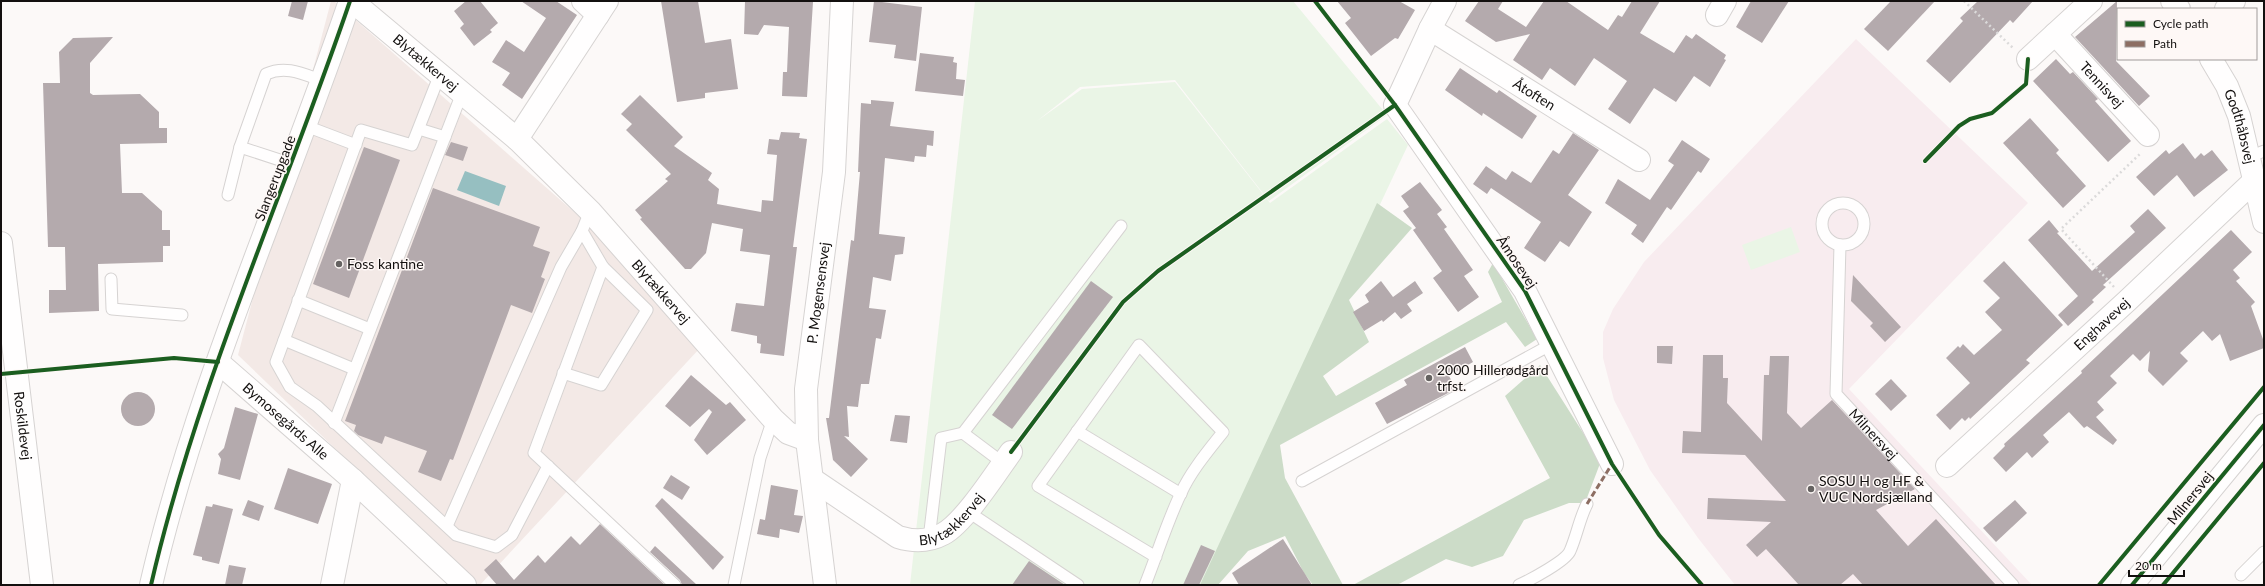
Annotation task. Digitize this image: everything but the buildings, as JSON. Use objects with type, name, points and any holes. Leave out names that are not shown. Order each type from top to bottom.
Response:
[{"type":"street","name":"Blytækkervej","points":[[351,1],[517,139],[590,211],[773,419],[788,433],[808,440]]},
{"type":"street","name":"Slangerupgade","points":[[151,585],[162,536],[218,362],[323,81],[351,1]]},
{"type":"street","name":"P. Mogensensvej","points":[[825,585],[808,440],[806,389],[834,172],[842,1]]},
{"type":"street","points":[[2028,59],[2091,1]]},
{"type":"street","name":"Åmosevej","points":[[1438,4],[1430,28],[1395,105],[1526,291],[1612,464]]},
{"type":"street","points":[[517,139],[596,6]]},
{"type":"street","name":"Åtoften","points":[[1430,28],[1639,160]]},
{"type":"street","name":"Tennisvej","points":[[2055,34],[2148,136]]},
{"type":"street","name":"Godthåbsvej","points":[[2212,60],[2230,92],[2256,154],[2254,180],[2264,222]]},
{"type":"street","name":"Enghavevej","points":[[1947,466],[2127,301],[2254,180]]},
{"type":"street","name":"Roskildevej","points":[[1,243],[42,585]]},
{"type":"street","name":"Bymosegårds Alle","points":[[218,362],[353,480],[465,585]]},
{"type":"street","name":"Milnersvej","points":[[2132,585],[2264,425]]},
{"type":"street","name":"Blytækkervej","points":[[812,479],[898,537],[912,541],[929,539],[944,534],[967,511],[1007,458]]},
{"type":"street","points":[[332,585],[353,480]]},
{"type":"lane","points":[[228,195],[240,147],[266,74],[275,70],[288,69],[323,81]]},
{"type":"lane","points":[[440,74],[412,145],[361,130],[276,362],[290,387],[317,406],[456,535],[496,547],[512,535],[548,466]]},
{"type":"lane","points":[[334,423],[462,93]]},
{"type":"lane","points":[[306,126],[356,145]]},
{"type":"lane","points":[[419,129],[445,138]]},
{"type":"lane","points":[[240,147],[292,164]]},
{"type":"lane","points":[[447,526],[561,267],[582,231],[590,211]]},
{"type":"lane","points":[[929,539],[942,438],[963,433],[1121,226]]},
{"type":"lane","points":[[563,373],[601,385],[647,310],[603,267],[582,231]]},
{"type":"lane","name":"Milnersvej","points":[[1840,245],[1836,394],[2013,585]]},
{"type":"lane","points":[[603,267],[534,453],[676,585]]},
{"type":"lane","points":[[112,280],[112,309],[182,315]]},
{"type":"lane","points":[[298,300],[370,329]]},
{"type":"lane","points":[[284,340],[354,369]]},
{"type":"lane","points":[[1302,481],[1552,344]]},
{"type":"lane","points":[[1145,585],[1188,480],[1223,432],[1139,345],[1038,486],[1156,557]]},
{"type":"lane","points":[[734,585],[760,458],[773,419]]},
{"type":"lane","points":[[1077,431],[1181,494]]},
{"type":"lane","points":[[963,433],[1007,458]]},
{"type":"lane","points":[[1519,585],[1538,576],[1570,553],[1580,518],[1587,504]]},
{"type":"lane","points":[[967,511],[1078,585]]},
{"type":"lane","points":[[2241,575],[2264,552]]},
{"type":"path","points":[[1964,1],[2016,51],[2028,59]]},
{"type":"path","points":[[2127,301],[2061,229],[2151,143],[2148,136]]},
{"type":"shaded area","points":[[331,1],[334,1],[713,334],[480,585],[477,585],[238,355]]},
{"type":"shaded area","points":[[1856,39],[2028,203],[1849,389],[2032,585],[1735,585],[1698,538],[1650,470],[1614,400],[1603,358],[1603,332],[1613,309],[1644,262]]},
{"type":"green space","points":[[975,1],[1293,1],[1387,115],[1269,201],[1175,80],[1080,87],[1037,121],[1082,89],[1175,82],[1270,203],[1387,119],[1408,145],[1201,585],[910,585]]},
{"type":"green space","points":[[1377,203],[1412,228],[1349,300],[1369,342],[1323,376],[1336,396],[1502,302],[1488,272],[1493,263],[1537,339],[1525,347],[1506,322],[1280,445],[1285,478],[1343,585],[1313,585],[1304,573],[1285,536],[1248,551],[1218,585],[1200,585]]},
{"type":"green space","points":[[1791,227],[1800,252],[1751,270],[1742,245]]},
{"type":"green space","points":[[1540,365],[1601,461],[1585,503],[1569,503],[1524,520],[1503,556],[1472,567],[1446,559],[1397,585],[1353,585],[1550,478],[1505,396]]},
{"type":"water","points":[[465,171],[506,186],[499,206],[457,190]]},
{"type":"marked path","points":[[1587,504],[1612,464]]},
{"type":"cycle path","points":[[151,585],[170,510],[192,437],[217,363],[350,1]]},
{"type":"cycle path","points":[[1315,1],[1395,105],[1525,291],[1612,464],[1659,535],[1702,585]]},
{"type":"cycle path","points":[[1925,161],[1959,126],[1970,119],[1992,113],[2026,84],[2028,59]]},
{"type":"cycle path","points":[[1011,452],[1123,302],[1158,271],[1395,105]]},
{"type":"cycle path","points":[[1,374],[174,358],[218,362]]},
{"type":"cycle path","points":[[2099,585],[2264,387]]},
{"type":"cycle path","points":[[2132,585],[2264,425]]},
{"type":"cycle path","points":[[2163,585],[2264,463]]},
{"type":"place","name":"Foss kantine","points":[[339,264]]},
{"type":"place","name":"2000 Hillerødgård trfst.","points":[[1429,378]]},
{"type":"place","name":"SOSU H og HF & VUC Nordsjælland","points":[[1811,489]]}]
